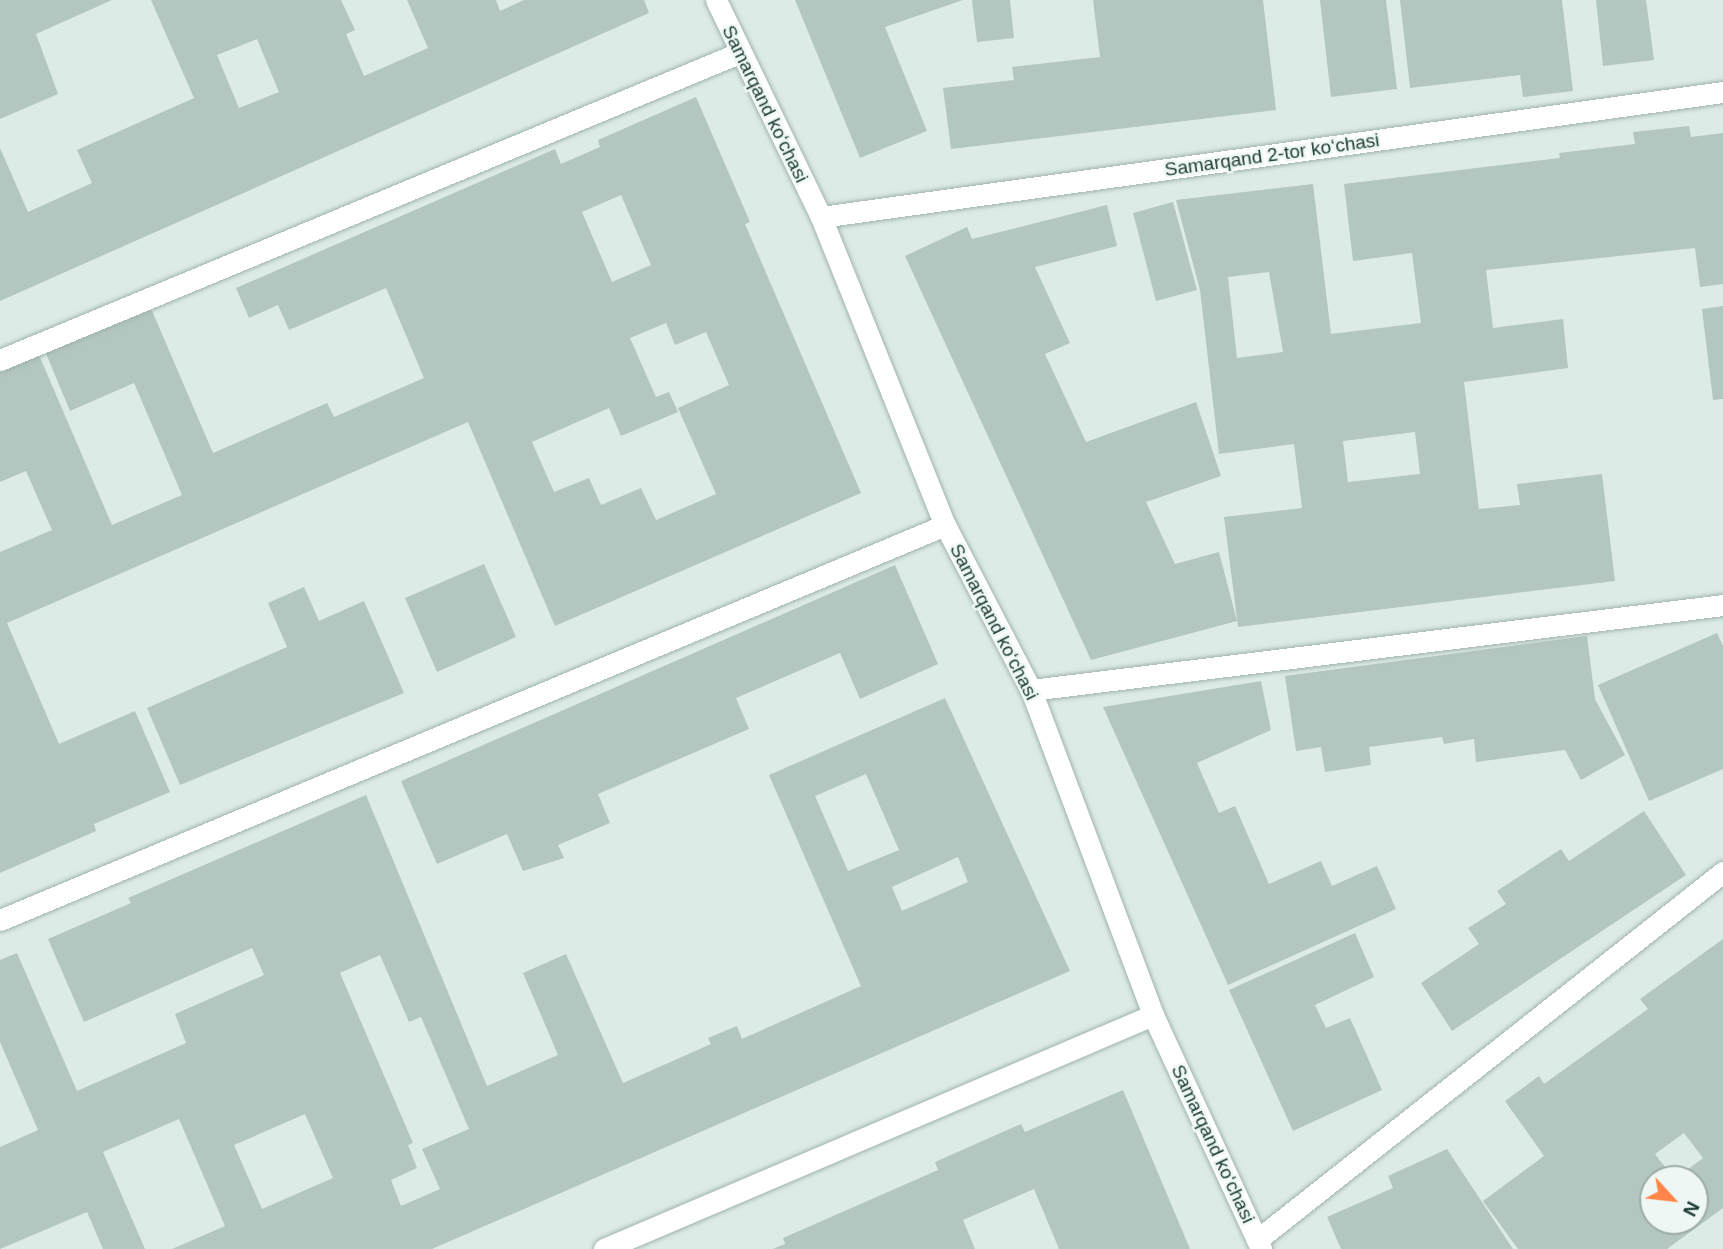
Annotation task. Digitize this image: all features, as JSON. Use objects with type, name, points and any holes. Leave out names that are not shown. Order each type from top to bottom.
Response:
[{"type":"street","name":"Samarqand ko‘chasi","points":[[716,0],[821,218],[945,525],[1031,690],[1153,1015],[1259,1244]]},
{"type":"street","points":[[0,360],[739,52]]},
{"type":"street","name":"Samarqand 2-tor koʻchasi","points":[[821,218],[1723,92]]},
{"type":"street","points":[[0,920],[945,525]]},
{"type":"street","points":[[1031,690],[1723,605]]},
{"type":"street","points":[[1259,1244],[1723,872]]},
{"type":"street","points":[[604,1249],[1153,1015]]},
{"type":"building","points":[[0,0],[112,0],[36,34],[58,94],[0,119]]},
{"type":"building","points":[[151,0],[341,0],[355,30],[346,34],[364,76],[428,48],[407,0],[496,0],[500,11],[524,0],[644,0],[649,13],[0,301],[0,148],[28,212],[92,183],[77,150],[194,98]],"holes":[[[257,39],[279,92],[239,108],[217,55]]]},
{"type":"building","points":[[795,0],[963,0],[885,27],[927,131],[860,158]]},
{"type":"building","points":[[972,0],[1010,0],[1014,38],[977,42]]},
{"type":"building","points":[[1093,0],[1263,0],[1276,110],[951,149],[943,88],[1014,80],[1012,67],[1100,57]]},
{"type":"building","points":[[1320,0],[1386,0],[1397,89],[1331,97]]},
{"type":"building","points":[[1400,0],[1562,0],[1573,91],[1523,97],[1520,75],[1410,88]]},
{"type":"building","points":[[1596,0],[1646,0],[1654,60],[1603,66]]},
{"type":"building","points":[[696,97],[750,222],[745,224],[861,493],[555,626],[468,422],[7,623],[59,744],[135,711],[170,792],[94,824],[96,831],[0,873],[0,552],[52,530],[26,471],[0,482],[0,372],[39,355],[112,525],[182,495],[134,383],[70,411],[45,351],[150,306],[213,453],[327,403],[334,417],[424,378],[386,288],[289,330],[278,305],[249,318],[236,288],[555,149],[561,164],[600,147],[598,140]],"holes":[[[621,195],[651,265],[612,282],[582,212]],[[666,323],[675,345],[706,332],[729,385],[678,408],[716,494],[656,520],[641,488],[601,505],[589,478],[554,492],[532,442],[609,408],[621,436],[678,412],[669,392],[656,397],[630,338]]]},
{"type":"building","points":[[1689,126],[1691,137],[1723,133],[1723,284],[1700,287],[1695,248],[1486,270],[1493,328],[1563,319],[1568,368],[1464,382],[1479,509],[1520,505],[1517,484],[1602,474],[1615,581],[1238,627],[1224,517],[1302,508],[1294,444],[1219,454],[1200,290],[1176,200],[1313,184],[1331,334],[1421,323],[1412,253],[1353,261],[1344,184],[1560,158],[1559,153],[1635,144],[1633,132]],"holes":[[[1269,272],[1283,352],[1237,358],[1228,277]],[[1415,432],[1420,474],[1348,482],[1343,441]]]},
{"type":"building","points":[[1173,202],[1197,290],[1156,301],[1133,213]]},
{"type":"building","points":[[1107,205],[1117,246],[1035,267],[1070,343],[1045,354],[1086,442],[1196,402],[1221,476],[1146,502],[1175,564],[1219,552],[1237,621],[1091,660],[905,256],[967,227],[972,239]]},
{"type":"building","points":[[1723,306],[1723,399],[1713,400],[1702,309]]},
{"type":"building","points":[[484,564],[516,637],[437,672],[405,598]]},
{"type":"building","points":[[895,565],[938,664],[860,699],[840,653],[736,698],[749,729],[598,794],[610,823],[558,845],[564,858],[523,871],[507,834],[437,864],[401,781]]},
{"type":"building","points":[[304,587],[319,621],[364,601],[404,693],[180,785],[147,708],[287,647],[268,603]]},
{"type":"building","points":[[1717,633],[1723,646],[1723,769],[1649,801],[1598,685]]},
{"type":"building","points":[[1587,636],[1595,699],[1625,755],[1581,780],[1565,750],[1476,762],[1474,739],[1444,744],[1442,737],[1369,747],[1371,765],[1325,772],[1321,747],[1296,751],[1285,676]]},
{"type":"building","points":[[1261,681],[1271,730],[1197,763],[1219,813],[1235,806],[1269,884],[1321,861],[1332,886],[1377,866],[1396,909],[1228,985],[1103,707]]},
{"type":"building","points":[[945,698],[1070,971],[432,1249],[172,1249],[225,1226],[179,1119],[103,1152],[145,1249],[103,1249],[87,1212],[0,1249],[0,1147],[38,1130],[0,1042],[0,960],[17,953],[77,1091],[186,1043],[175,1014],[264,975],[252,948],[84,1022],[48,939],[131,903],[128,898],[366,795],[487,1086],[558,1055],[523,973],[566,954],[623,1083],[711,1044],[708,1038],[737,1026],[742,1039],[861,986],[769,775]],"holes":[[[866,774],[899,850],[848,871],[815,796]],[[958,857],[968,882],[902,911],[892,887]],[[380,955],[409,1022],[421,1017],[469,1129],[422,1149],[440,1189],[401,1206],[391,1180],[417,1168],[408,1145],[413,1143],[340,973]],[[305,1114],[333,1178],[262,1209],[234,1145]]]},
{"type":"building","points":[[1644,811],[1686,875],[1452,1031],[1421,983],[1479,944],[1468,928],[1506,904],[1497,891],[1561,849],[1569,861]]},
{"type":"building","points":[[1355,933],[1374,977],[1315,1005],[1326,1028],[1350,1018],[1382,1090],[1293,1131],[1229,990]]},
{"type":"building","points":[[1723,939],[1723,1208],[1709,1218],[1709,1165],[1694,1165],[1703,1158],[1684,1133],[1655,1154],[1663,1165],[1639,1165],[1639,1235],[1686,1235],[1667,1249],[1518,1249],[1483,1201],[1544,1156],[1505,1101],[1539,1076],[1544,1084],[1648,1009],[1640,999]]},
{"type":"building","points":[[1123,1090],[1190,1249],[1059,1249],[1034,1189],[963,1220],[975,1249],[773,1249],[785,1244],[783,1238],[938,1170],[935,1162],[1021,1124],[1025,1132]]},
{"type":"building","points":[[1447,1149],[1513,1249],[1341,1249],[1327,1217],[1393,1188],[1388,1176]]}]
